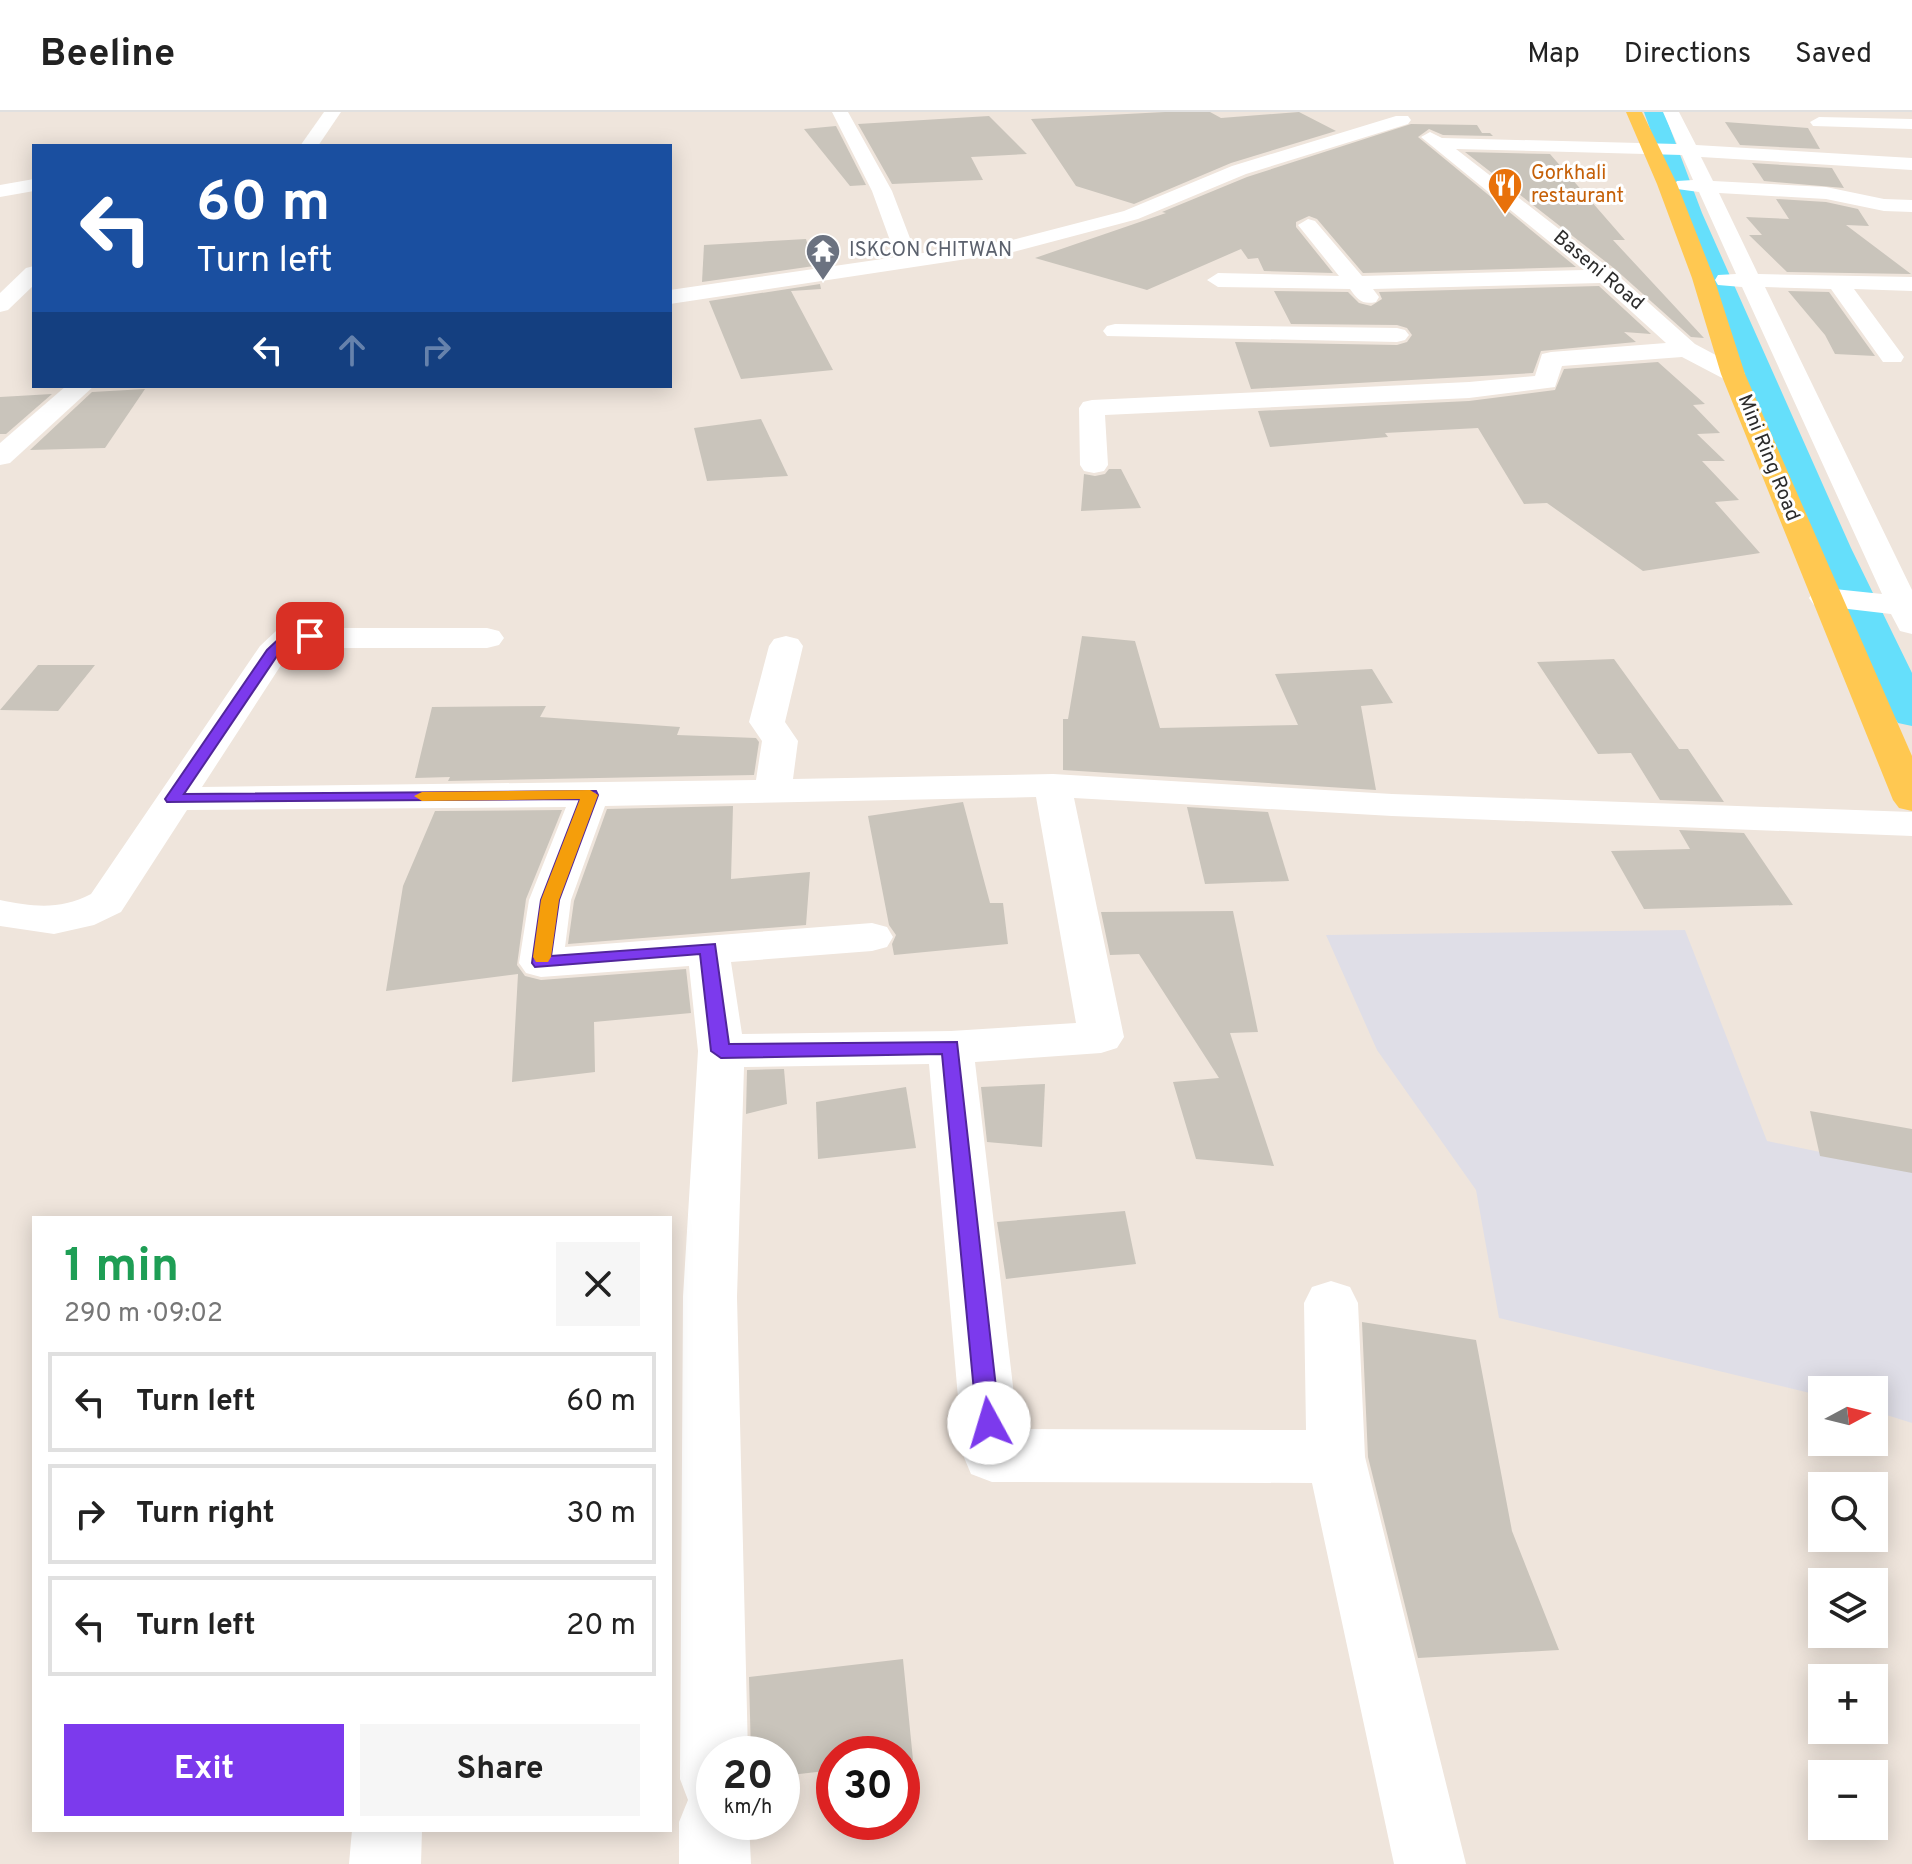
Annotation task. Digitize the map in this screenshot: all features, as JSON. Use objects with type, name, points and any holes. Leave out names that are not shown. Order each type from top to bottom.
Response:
[{"type":"main road","name":"Mini Ring Road","points":[[1634,112],[1653,148],[1703,278],[1733,374],[1912,800]]},
{"type":"street","points":[[310,144],[333,112]]},
{"type":"street","points":[[840,112],[882,191],[908,262]]},
{"type":"street","points":[[1671,112],[1743,281],[1901,609]]},
{"type":"street","points":[[672,297],[1065,235],[1131,215],[1239,170],[1350,134],[1393,116]]},
{"type":"street","name":"Baseni Road","points":[[1393,116],[1440,143],[1605,276],[1686,349],[1733,374]]},
{"type":"street","points":[[1814,117],[1870,162]]},
{"type":"street","points":[[1814,117],[1912,124]]},
{"type":"street","points":[[1322,122],[1350,134]]},
{"type":"street","points":[[1440,143],[1653,148],[1912,164]]},
{"type":"street","points":[[1666,184],[1826,193],[1884,205],[1912,206]]},
{"type":"street","points":[[0,191],[32,185]]},
{"type":"street","points":[[1115,331],[1403,342],[1308,225]]},
{"type":"street","points":[[0,305],[32,275]]},
{"type":"street","points":[[1218,280],[1358,283],[1605,276]]},
{"type":"street","points":[[1703,278],[1912,284]]},
{"type":"street","points":[[1837,282],[1892,357]]},
{"type":"street","points":[[1871,328],[1898,329]]},
{"type":"street","points":[[1094,465],[1092,408],[1469,390],[1531,384],[1546,382],[1551,359],[1686,349]]},
{"type":"street","points":[[0,457],[79,388]]},
{"type":"street","points":[[1825,598],[1901,609]]},
{"type":"street","points":[[0,913],[55,922],[82,917],[106,903],[272,653],[288,638],[487,638]]},
{"type":"street","points":[[773,790],[780,741],[767,722],[786,646]]},
{"type":"street","points":[[173,799],[590,795],[1053,785],[1392,805],[1912,824]]},
{"type":"street","points":[[721,1051],[951,1047],[1101,1037],[1053,785]]},
{"type":"street","points":[[590,795],[550,900],[541,963],[872,937]]},
{"type":"street","points":[[708,948],[721,1051],[710,1297],[714,1736]]},
{"type":"street","points":[[951,1047],[992,1455],[1336,1457]]},
{"type":"street","points":[[1331,1303],[1336,1457],[1430,1864]]},
{"type":"street","points":[[385,1864],[387,1832]]},
{"type":"street","points":[[714,1840],[715,1864]]},
{"type":"shaded area","points":[[1685,930],[1767,1141],[1912,1171],[1912,1423],[1888,1415],[1888,1376],[1808,1376],[1808,1393],[1499,1318],[1476,1190],[1377,1050],[1326,935]]},
{"type":"building","points":[[1210,112],[1221,118],[1299,112],[1336,131],[1231,163],[1134,204],[1076,186],[1031,119]]},
{"type":"building","points":[[989,116],[1027,154],[971,157],[983,180],[892,184],[858,124]]},
{"type":"building","points":[[1725,122],[1808,128],[1820,149],[1740,145]]},
{"type":"building","points":[[1411,124],[1477,125],[1482,133],[1490,133],[1493,136],[1443,135],[1429,129],[1418,137],[1576,267],[1363,273],[1317,219],[1309,216],[1296,222],[1296,227],[1333,273],[1264,271],[1258,258],[1248,259],[1241,249],[1147,290],[1035,258],[1166,213],[1162,212],[1247,177]]},
{"type":"building","points":[[836,126],[866,185],[850,186],[804,129]]},
{"type":"building","points":[[1465,152],[1550,154],[1625,240],[1613,240],[1704,338],[1691,337],[1615,269]]},
{"type":"building","points":[[1752,163],[1832,168],[1844,188],[1764,181]]},
{"type":"building","points":[[1776,199],[1826,202],[1858,209],[1869,226],[1846,225],[1911,274],[1787,272],[1749,235],[1762,235],[1746,217],[1789,219]]},
{"type":"building","points":[[806,239],[814,266],[702,282],[704,245]]},
{"type":"building","points":[[820,284],[821,289],[791,291],[833,370],[741,379],[709,301]]},
{"type":"building","points":[[1599,286],[1651,334],[1624,332],[1636,342],[1541,351],[1533,373],[1251,389],[1235,342],[1397,345],[1407,342],[1412,335],[1407,328],[1397,325],[1291,324],[1274,291],[1348,292],[1359,303],[1371,306],[1382,299],[1379,292]]},
{"type":"building","points":[[1788,291],[1829,292],[1875,356],[1835,354],[1825,335]]},
{"type":"building","points":[[1658,362],[1705,404],[1693,405],[1720,433],[1697,434],[1725,461],[1702,461],[1739,500],[1715,502],[1760,553],[1643,571],[1547,503],[1524,504],[1478,428],[1385,433],[1388,437],[1270,447],[1258,411],[1469,401],[1555,390],[1564,369]]},
{"type":"building","points":[[145,389],[105,448],[30,450],[92,392]]},
{"type":"building","points":[[52,394],[6,434],[0,434],[0,397]]},
{"type":"building","points":[[761,419],[788,476],[707,481],[694,428]]},
{"type":"building","points":[[1109,469],[1121,469],[1141,508],[1081,511],[1084,474],[1105,474]]},
{"type":"building","points":[[1082,636],[1135,641],[1160,728],[1298,725],[1275,674],[1372,669],[1393,703],[1361,706],[1376,790],[1063,770],[1063,719],[1068,719]]},
{"type":"building","points":[[1614,659],[1679,749],[1688,749],[1724,802],[1660,800],[1631,753],[1598,754],[1537,662]]},
{"type":"building","points":[[38,665],[95,665],[58,711],[0,710]]},
{"type":"building","points":[[546,706],[540,717],[680,727],[677,735],[756,738],[759,742],[754,775],[448,781],[450,777],[415,778],[432,707]]},
{"type":"building","points":[[963,802],[990,903],[1003,903],[1008,944],[894,955],[892,944],[896,935],[889,925],[868,816]]},
{"type":"building","points":[[733,806],[731,879],[810,872],[806,925],[568,944],[574,901],[607,809]]},
{"type":"building","points":[[1187,807],[1268,812],[1289,881],[1205,884]]},
{"type":"building","points":[[562,810],[526,899],[517,965],[525,976],[541,980],[686,969],[691,1013],[594,1022],[595,1072],[512,1082],[518,974],[386,991],[403,886],[435,811]]},
{"type":"building","points":[[1679,830],[1744,833],[1793,905],[1644,909],[1611,851],[1690,849]]},
{"type":"building","points":[[1233,911],[1258,1032],[1230,1033],[1274,1166],[1196,1159],[1173,1082],[1219,1078],[1139,954],[1110,955],[1101,912]]},
{"type":"building","points":[[784,1069],[787,1104],[746,1114],[747,1070]]},
{"type":"building","points":[[1045,1084],[1042,1147],[987,1142],[981,1087]]},
{"type":"building","points":[[906,1087],[916,1148],[818,1159],[816,1102]]},
{"type":"building","points":[[1810,1111],[1912,1129],[1912,1173],[1820,1156]]},
{"type":"building","points":[[1125,1211],[1136,1264],[1006,1279],[997,1222]]},
{"type":"building","points":[[1362,1322],[1476,1340],[1512,1531],[1559,1650],[1418,1658],[1368,1457]]},
{"type":"building","points":[[903,1659],[911,1736],[816,1736],[816,1772],[800,1774],[800,1736],[751,1736],[749,1677]]},
{"type":"waterway","points":[[1654,112],[1691,213],[1834,548],[1912,714]]},
{"type":"slow traffic","points":[[422,796],[590,795],[550,900],[542,957]]},
{"type":"place","name":"Gorkhali restaurant","points":[[1505,216]]},
{"type":"place","name":"ISKCON CHITWAN","points":[[823,282]]},
{"type":"route","points":[[310,636],[288,638],[272,653],[173,799],[590,795],[550,900],[541,963],[708,948],[721,1051],[951,1047],[969,1249],[989,1423]]}]
